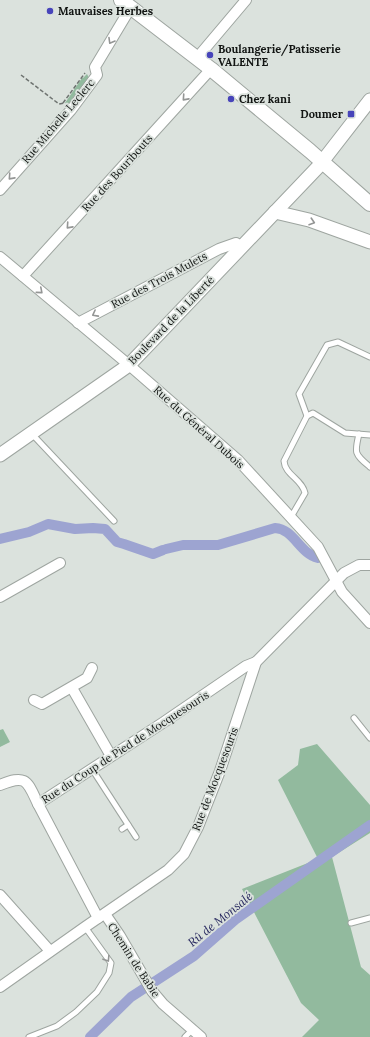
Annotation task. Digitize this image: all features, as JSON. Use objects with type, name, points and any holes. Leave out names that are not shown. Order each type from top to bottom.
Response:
[{"type":"main road","points":[[126,4],[211,69],[322,161],[370,204]]},
{"type":"street","points":[[197,58],[246,0]]},
{"type":"street","name":"Rue Michelle Leclerc","points":[[0,190],[71,110],[97,76],[95,67],[126,4]]},
{"type":"street","name":"Rue des Bouribouts","points":[[23,276],[211,69]]},
{"type":"street","name":"Boulevard de la Liberté","points":[[0,455],[129,365],[322,161],[370,100]]},
{"type":"street","points":[[274,212],[309,220],[370,242]]},
{"type":"street","name":"Rue des Trois Mulets","points":[[78,323],[219,249],[236,243],[241,247]]},
{"type":"street","name":"Rue du Général Dubois","points":[[0,257],[129,365],[238,460],[318,547],[342,592],[370,623]]},
{"type":"street","points":[[0,597],[60,563]]},
{"type":"street","name":"Rue de Mocquesouris","points":[[0,987],[168,870],[184,854],[198,827],[215,785],[256,662],[344,573],[359,565],[370,565]]},
{"type":"street","name":"Rue du Coup de Pied de Mocquesouris","points":[[0,785],[16,780],[22,780],[28,784],[38,804],[246,666],[256,662]]},
{"type":"street","points":[[34,700],[42,704],[72,688],[87,678],[92,668]]},
{"type":"street","points":[[72,688],[111,756]]},
{"type":"street","name":"Chemin de Babie","points":[[38,804],[101,916],[120,936],[149,986],[188,1033],[201,1037]]},
{"type":"street","points":[[0,895],[50,951]]},
{"type":"lane","points":[[307,416],[299,394],[328,346],[338,342],[368,356]]},
{"type":"lane","points":[[291,517],[305,493],[303,487],[285,467],[284,461],[307,416],[313,413],[345,433],[370,435]]},
{"type":"lane","points":[[31,433],[114,522]]},
{"type":"lane","points":[[359,434],[355,448],[357,456],[370,468]]},
{"type":"lane","points":[[354,718],[370,738]]},
{"type":"lane","points":[[92,769],[136,837]]},
{"type":"lane","points":[[122,829],[128,825]]},
{"type":"lane","points":[[351,923],[370,918]]},
{"type":"lane","points":[[29,1037],[56,1026],[76,1012],[97,992],[109,973],[111,963],[85,927]]},
{"type":"path","points":[[63,103],[85,73]]},
{"type":"path","points":[[21,75],[59,104],[63,103],[66,105]]},
{"type":"green space","points":[[87,74],[89,78],[70,106],[65,103],[82,78]]},
{"type":"green space","points":[[3,729],[10,742],[0,747],[0,730]]},
{"type":"green space","points":[[317,744],[370,805],[370,833],[332,857],[361,967],[370,975],[370,1037],[302,1037],[319,1020],[301,1003],[242,889],[318,859],[278,780],[298,765],[300,749]]},
{"type":"waterway","points":[[0,539],[29,532],[48,524],[75,529],[105,529],[117,542],[153,554],[163,550]]},
{"type":"waterway","points":[[166,549],[183,545],[218,545],[275,528],[282,529],[287,532],[306,551],[318,558]]},
{"type":"waterway","name":"Rû de Monsalé","points":[[90,1037],[131,997],[194,956],[235,920],[370,825]]},
{"type":"place","name":"Mauvaises Herbes","points":[[50,11]]},
{"type":"place","name":"Boulangerie/Patisserie VALENTE","points":[[210,55]]},
{"type":"place","name":"Chez kani","points":[[231,99]]},
{"type":"place","name":"Doumer","points":[[351,114]]}]
